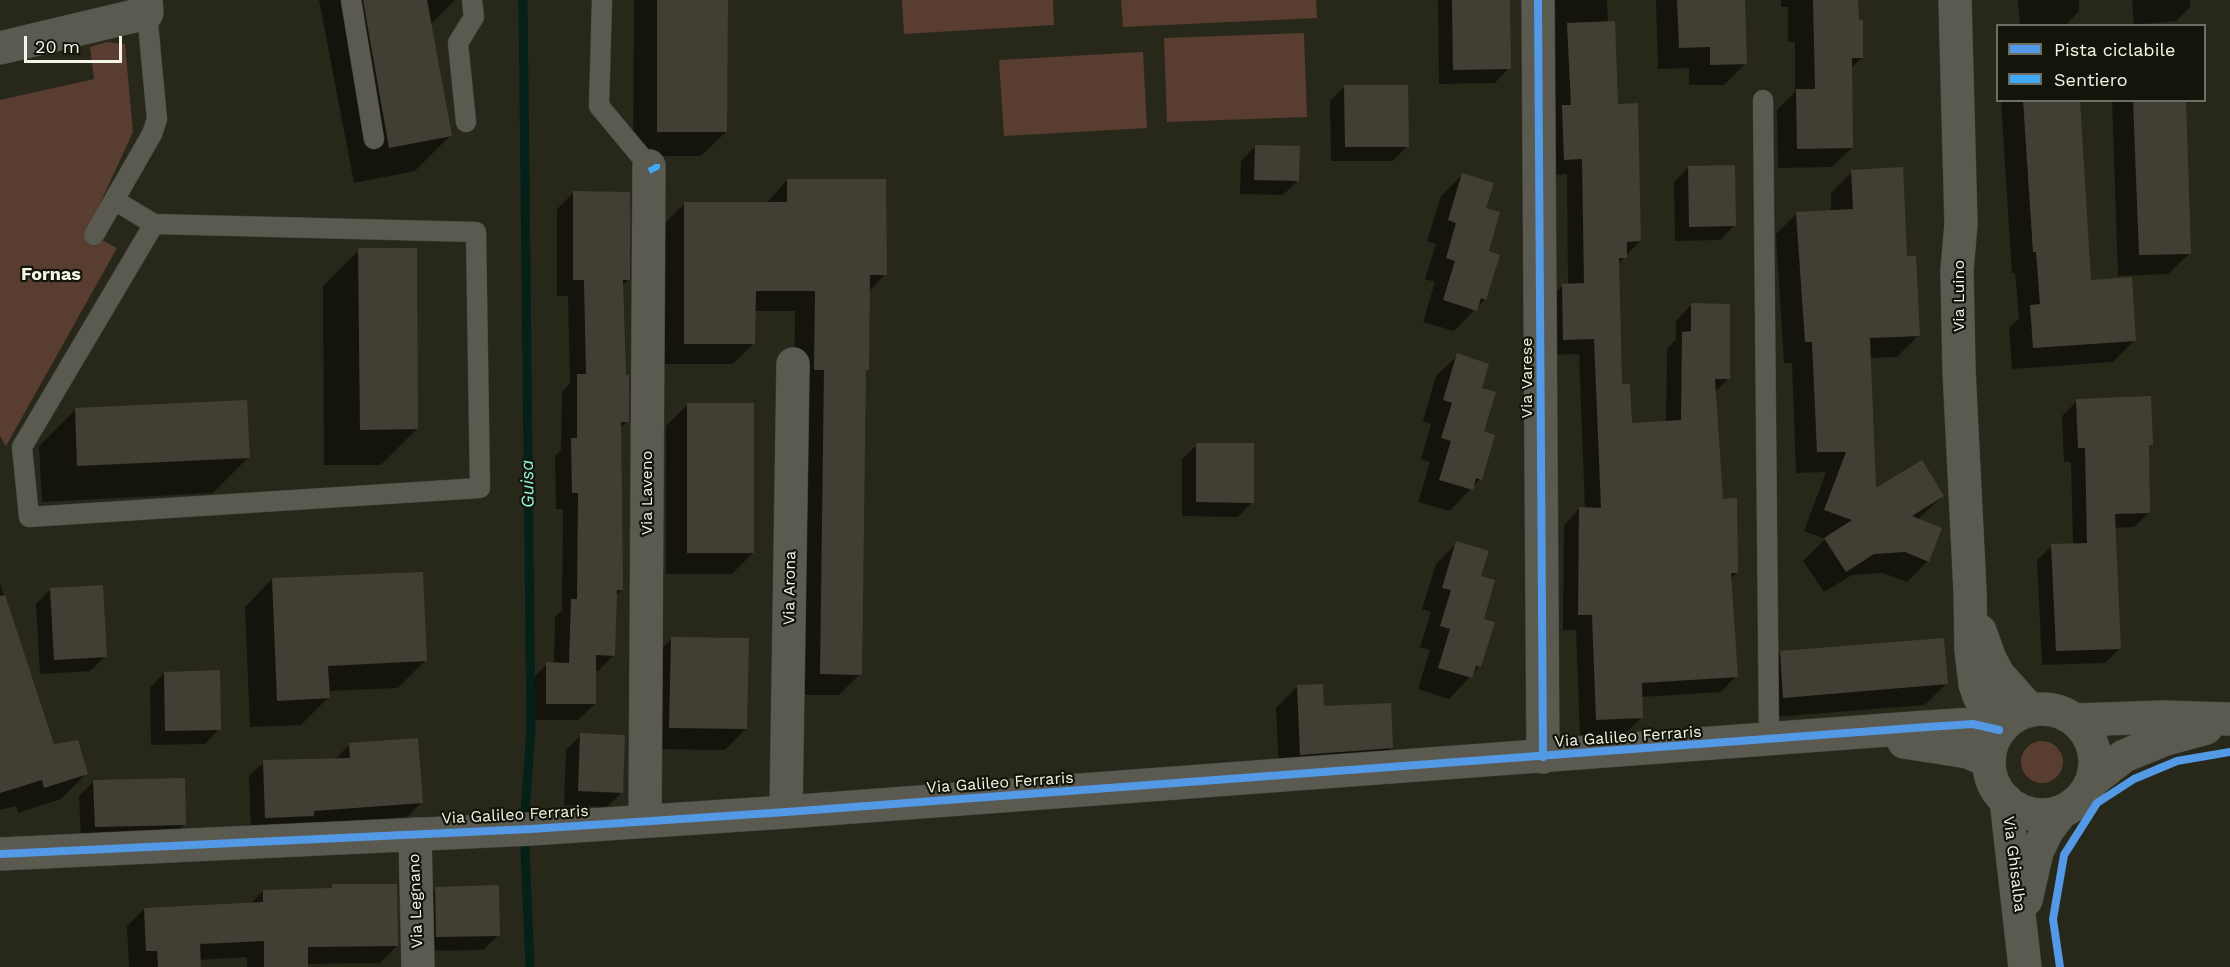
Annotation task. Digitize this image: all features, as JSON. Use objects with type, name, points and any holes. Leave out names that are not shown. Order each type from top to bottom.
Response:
[{"type":"street","name":"Via Varese","points":[[1538,0],[1543,757]]},
{"type":"street","name":"Via Luino","points":[[1955,0],[1961,224],[1957,270],[1959,370],[1971,591],[1982,640],[1998,674],[2011,722]]},
{"type":"street","points":[[0,48],[147,7]]},
{"type":"street","name":"Via Laveno","points":[[645,820],[649,166]]},
{"type":"street","name":"Via Arona","points":[[786,812],[794,364]]},
{"type":"street","points":[[2045,709],[2061,712],[2075,720],[2086,732],[2093,747],[2095,764],[2092,781],[2085,794],[2062,811],[2051,814],[2026,812],[2006,800],[1996,789],[1991,776],[1989,761],[1994,740],[2011,722],[2045,709]]},
{"type":"street","points":[[2075,720],[2162,717],[2230,720]]},
{"type":"street","points":[[2092,781],[2124,756],[2166,739],[2230,720]]},
{"type":"street","name":"Via Galileo Ferraris","points":[[0,854],[523,829],[786,812],[2011,722]]},
{"type":"street","name":"Via Galileo Ferraris","points":[[1837,734],[1968,752],[1989,761]]},
{"type":"street","name":"Via Ghisalba","points":[[2006,800],[2025,967]]},
{"type":"street","name":"Via Ghisalba","points":[[2022,928],[2028,885],[2037,852],[2047,831],[2062,811]]},
{"type":"street","name":"Via Legnano","points":[[415,834],[418,967]]},
{"type":"lane","points":[[351,0],[374,139]]},
{"type":"lane","points":[[466,122],[458,44],[474,17],[472,0]]},
{"type":"lane","points":[[602,0],[598,106],[649,166]]},
{"type":"lane","points":[[94,235],[152,134],[157,119],[147,7]]},
{"type":"lane","points":[[1763,100],[1769,740]]},
{"type":"lane","points":[[114,200],[154,224],[476,232],[480,488],[29,517],[22,447],[154,224]]},
{"type":"shaded area","points":[[902,0],[1053,0],[1054,25],[904,34]]},
{"type":"shaded area","points":[[1121,0],[1316,0],[1317,18],[1123,27]]},
{"type":"shaded area","points":[[1304,33],[1307,117],[1167,122],[1164,38]]},
{"type":"shaded area","points":[[107,42],[125,44],[133,132],[87,232],[117,248],[6,446],[0,436],[0,100],[94,79],[90,47]]},
{"type":"shaded area","points":[[1143,52],[1147,128],[1004,136],[999,60]]},
{"type":"shaded area","points":[[2042,741],[2057,747],[2063,762],[2057,777],[2042,783],[2027,777],[2021,762],[2027,747]]},
{"type":"building","points":[[363,0],[427,0],[452,136],[389,148]]},
{"type":"building","points":[[657,0],[728,0],[727,132],[657,132]]},
{"type":"building","points":[[1452,0],[1510,0],[1511,69],[1453,70]]},
{"type":"building","points":[[1677,0],[1745,0],[1747,64],[1710,65],[1710,47],[1679,48]]},
{"type":"building","points":[[1813,0],[1858,0],[1859,20],[1863,20],[1863,58],[1852,58],[1853,148],[1797,149],[1796,89],[1815,89]]},
{"type":"building","points":[[1615,21],[1618,104],[1638,103],[1641,241],[1627,242],[1627,258],[1619,258],[1622,384],[1630,384],[1632,423],[1681,420],[1682,332],[1691,331],[1691,303],[1730,304],[1730,379],[1715,379],[1723,499],[1737,498],[1738,573],[1731,573],[1738,677],[1642,683],[1643,718],[1596,720],[1592,615],[1578,615],[1579,507],[1601,508],[1594,339],[1563,340],[1562,284],[1584,283],[1582,159],[1564,160],[1562,105],[1571,105],[1567,23]]},
{"type":"building","points":[[1344,85],[1408,85],[1409,147],[1345,147]]},
{"type":"building","points":[[2023,102],[2080,102],[2091,280],[2132,277],[2136,341],[2033,348],[2030,305],[2040,304],[2036,252],[2033,252]]},
{"type":"building","points":[[2133,102],[2186,102],[2191,254],[2139,255]]},
{"type":"building","points":[[1255,145],[1300,146],[1299,181],[1254,180]]},
{"type":"building","points":[[1735,165],[1736,226],[1689,227],[1688,166]]},
{"type":"building","points":[[1903,167],[1907,256],[1916,256],[1920,336],[1870,338],[1876,488],[1922,460],[1944,496],[1912,516],[1942,528],[1929,562],[1905,552],[1874,554],[1846,572],[1824,538],[1852,520],[1824,510],[1846,452],[1817,452],[1812,342],[1805,342],[1796,212],[1853,209],[1851,170]]},
{"type":"building","points":[[1462,173],[1494,183],[1486,208],[1500,212],[1489,251],[1500,255],[1486,300],[1481,298],[1477,311],[1443,300],[1455,261],[1446,258],[1456,223],[1448,220]]},
{"type":"building","points":[[787,179],[886,179],[887,275],[870,275],[869,370],[866,370],[862,675],[820,674],[824,370],[814,370],[815,291],[756,291],[755,344],[684,344],[684,202],[787,202]]},
{"type":"building","points":[[573,191],[630,192],[630,280],[623,280],[626,375],[629,375],[629,422],[621,422],[623,590],[617,590],[615,656],[596,655],[596,704],[546,704],[546,662],[569,663],[571,599],[577,599],[578,493],[572,493],[571,438],[577,438],[577,374],[586,374],[584,280],[573,280]]},
{"type":"building","points":[[358,248],[417,248],[418,429],[360,430]]},
{"type":"building","points":[[1457,353],[1489,364],[1482,388],[1496,392],[1484,431],[1495,435],[1482,480],[1476,478],[1473,490],[1439,480],[1451,441],[1441,438],[1452,403],[1443,400]]},
{"type":"building","points":[[2151,396],[2153,445],[2149,445],[2150,513],[2115,514],[2121,649],[2056,651],[2051,544],[2087,543],[2085,448],[2078,448],[2076,399]]},
{"type":"building","points":[[247,400],[250,458],[77,466],[75,408]]},
{"type":"building","points":[[687,403],[754,403],[754,553],[687,553]]},
{"type":"building","points":[[1196,443],[1254,443],[1254,503],[1196,502]]},
{"type":"building","points":[[1456,541],[1489,551],[1481,576],[1495,580],[1484,619],[1495,622],[1481,667],[1476,666],[1472,678],[1438,668],[1450,629],[1440,626],[1451,590],[1442,588]]},
{"type":"building","points":[[423,572],[427,661],[328,666],[330,698],[277,701],[272,578]]},
{"type":"building","points":[[103,585],[107,657],[54,660],[50,588]]},
{"type":"building","points":[[5,595],[54,744],[78,740],[88,774],[44,788],[42,780],[0,793],[0,596]]},
{"type":"building","points":[[671,637],[749,638],[747,729],[669,728]]},
{"type":"building","points":[[1944,638],[1948,684],[1783,698],[1780,651]]},
{"type":"building","points":[[220,670],[221,730],[165,731],[164,672]]},
{"type":"building","points":[[1323,684],[1324,706],[1391,703],[1393,748],[1300,755],[1297,685]]},
{"type":"building","points":[[580,733],[625,735],[623,793],[578,791]]},
{"type":"building","points":[[418,738],[423,803],[314,811],[314,816],[265,818],[263,760],[350,758],[349,743]]},
{"type":"building","points":[[185,778],[186,825],[95,827],[93,780]]},
{"type":"building","points":[[332,884],[397,884],[398,946],[308,947],[308,967],[264,967],[264,941],[200,944],[201,967],[158,967],[157,951],[146,951],[144,908],[263,902],[263,890],[332,888]]},
{"type":"building","points":[[499,885],[500,936],[436,937],[435,887]]},
{"type":"waterway","name":"Guisa","points":[[523,0],[531,729],[524,826],[530,967]]},
{"type":"marked path","points":[[649,171],[657,167],[657,160]]},
{"type":"cycle path","points":[[1538,0],[1543,757]]},
{"type":"cycle path","points":[[0,854],[531,829],[1927,727],[1973,724],[1999,730]]},
{"type":"cycle path","points":[[2060,967],[2053,919],[2064,855],[2097,803],[2134,779],[2177,761],[2230,752]]},
{"type":"district","name":"Fornas","points":[[51,275]]}]
